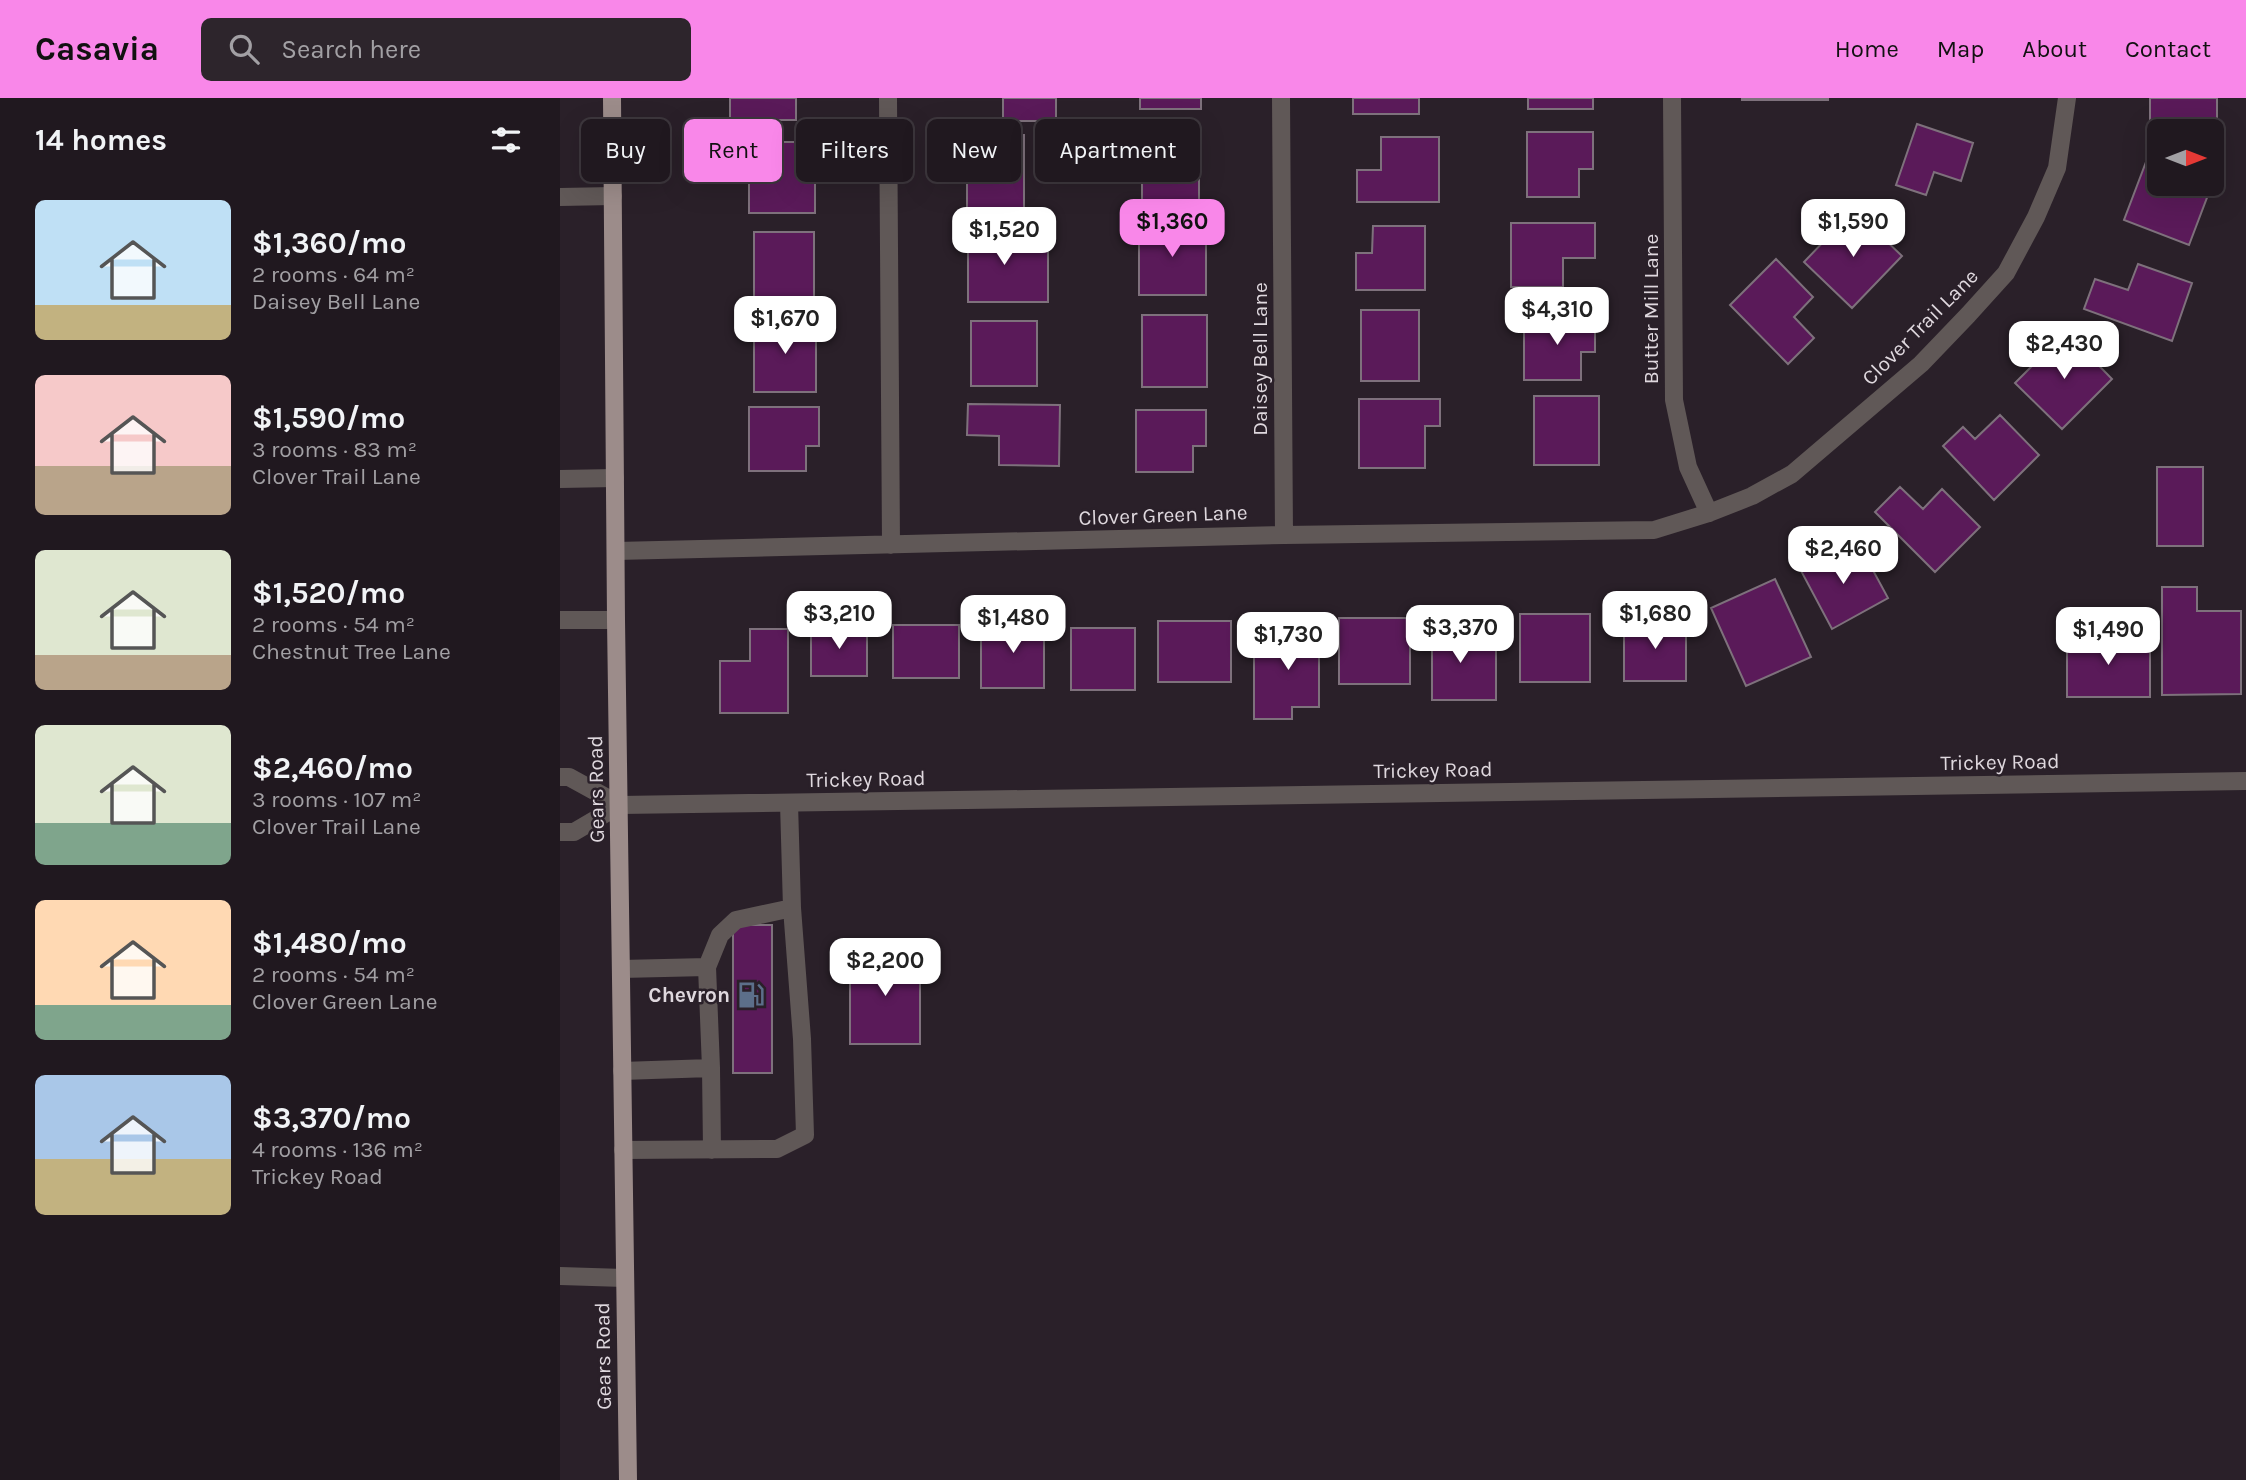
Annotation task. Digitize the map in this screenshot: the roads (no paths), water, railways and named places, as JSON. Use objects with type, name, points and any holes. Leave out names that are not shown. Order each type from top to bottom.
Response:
[{"type":"main road","name":"Gears Road","points":[[612,98],[628,1480]]},
{"type":"street","points":[[888,98],[891,545]]},
{"type":"street","name":"Daisey Bell Lane","points":[[1281,98],[1284,535]]},
{"type":"street","name":"Butter Mill Lane","points":[[1672,98],[1674,400],[1688,467],[1709,513]]},
{"type":"street","name":"Clover Trail Lane","points":[[1709,513],[1752,496],[1792,474],[1921,364],[2006,273],[2036,217],[2057,168],[2067,98]]},
{"type":"street","points":[[560,197],[613,196]]},
{"type":"street","points":[[560,480],[615,478]]},
{"type":"street","name":"Clover Green Lane","points":[[616,551],[1284,535],[1654,530],[1709,513]]},
{"type":"street","points":[[560,620],[616,620]]},
{"type":"street","points":[[560,777],[569,777],[620,805]]},
{"type":"street","name":"Trickey Road","points":[[620,805],[2246,781]]},
{"type":"street","points":[[623,1150],[776,1149],[805,1135],[789,803]]},
{"type":"street","points":[[560,832],[574,832],[620,805]]},
{"type":"street","points":[[712,1150],[707,967],[720,935],[736,920],[792,908]]},
{"type":"street","points":[[621,969],[707,967]]},
{"type":"street","points":[[622,1071],[711,1068]]},
{"type":"street","points":[[560,1276],[624,1278]]},
{"type":"place","name":"Chevron","points":[[751,995]]}]
